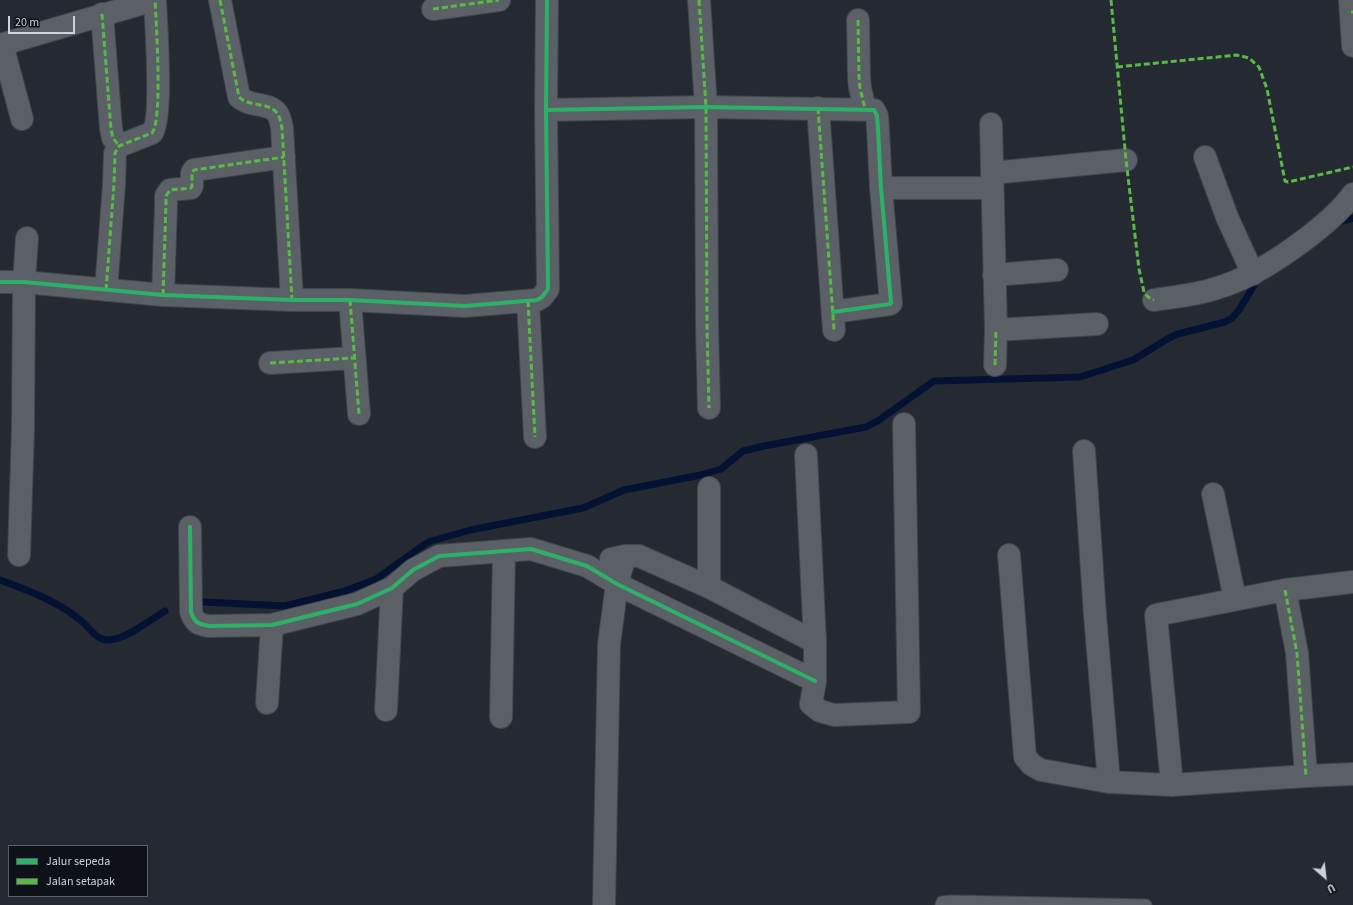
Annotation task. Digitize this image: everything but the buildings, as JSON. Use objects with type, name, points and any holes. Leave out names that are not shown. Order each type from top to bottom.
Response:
[{"type":"street","points":[[22,119],[1,44],[155,0],[158,105],[156,126],[152,133],[119,146],[116,153],[106,290]]},
{"type":"street","points":[[220,0],[239,96],[246,102],[272,109],[278,113],[282,128],[292,300]]},
{"type":"street","points":[[433,9],[499,0]]},
{"type":"street","points":[[0,282],[24,282],[163,295],[292,300],[350,300],[465,306],[537,300],[542,297],[548,289],[546,110],[547,0]]},
{"type":"street","points":[[699,0],[706,106],[709,408]]},
{"type":"street","points":[[1351,8],[1353,46]]},
{"type":"street","points":[[102,14],[111,129],[113,138],[119,146]]},
{"type":"street","points":[[858,20],[859,78],[865,109]]},
{"type":"street","points":[[546,110],[706,106],[818,108],[865,109],[874,110],[877,116],[881,188],[891,303],[834,321],[818,108]]},
{"type":"street","points":[[991,124],[996,366]]},
{"type":"street","points":[[163,295],[166,196],[170,190],[191,188],[192,173],[194,170],[284,157]]},
{"type":"street","points":[[1205,157],[1227,217],[1253,274]]},
{"type":"street","points":[[881,188],[992,180],[1126,160]]},
{"type":"street","points":[[1154,300],[1197,294],[1215,289],[1253,274],[1295,247],[1323,226],[1346,204],[1353,194]]},
{"type":"street","points":[[19,555],[23,428],[24,282],[27,238]]},
{"type":"street","points":[[994,276],[1057,270]]},
{"type":"street","points":[[350,300],[359,414]]},
{"type":"street","points":[[528,301],[535,437]]},
{"type":"street","points":[[996,330],[1097,324]]},
{"type":"street","points":[[270,363],[354,358]]},
{"type":"street","points":[[806,455],[815,642],[815,681],[811,704],[820,711],[834,715],[909,712],[904,424]]},
{"type":"street","points":[[1084,451],[1094,608],[1109,782]]},
{"type":"street","points":[[709,488],[709,587]]},
{"type":"street","points":[[1213,494],[1235,599]]},
{"type":"street","points":[[190,527],[191,612],[195,622],[201,625],[272,625],[357,604],[392,588],[412,570],[438,556],[531,549],[587,566],[617,584],[815,681]]},
{"type":"street","points":[[501,717],[504,552]]},
{"type":"street","points":[[1009,555],[1025,757],[1032,765],[1041,770],[1109,782],[1172,786],[1353,774]]},
{"type":"street","points":[[587,566],[625,556],[639,556],[709,587],[815,642]]},
{"type":"street","points":[[604,905],[609,644],[617,584],[625,556]]},
{"type":"street","points":[[1172,786],[1156,615],[1286,590],[1353,582]]},
{"type":"street","points":[[386,710],[392,588]]},
{"type":"street","points":[[1286,590],[1296,653],[1306,776]]},
{"type":"street","points":[[267,703],[272,625]]},
{"type":"lane","points":[[941,905],[942,902],[953,901],[1146,905]]},
{"type":"waterway","points":[[1336,223],[1353,218]]},
{"type":"waterway","points":[[204,602],[285,606],[345,591],[376,579],[428,542],[470,530],[583,508],[624,490],[701,475],[721,469],[743,451],[866,427],[879,420],[934,381],[1080,377],[1133,360],[1178,334],[1225,322],[1232,318],[1239,310],[1258,279]]},
{"type":"waterway","points":[[0,580],[51,601],[83,622],[99,638],[108,640],[122,637],[130,633],[165,611]]},
{"type":"marked path","points":[[106,290],[115,153],[119,146],[152,133],[155,124],[158,91],[155,0]]},
{"type":"marked path","points":[[220,0],[239,97],[248,102],[269,107],[278,115],[281,122],[292,300]]},
{"type":"marked path","points":[[433,9],[499,0]]},
{"type":"marked path","points":[[699,0],[706,107],[709,408]]},
{"type":"marked path","points":[[1111,0],[1126,160],[1139,269],[1144,292],[1148,297],[1154,300]]},
{"type":"marked path","points":[[102,14],[111,129],[113,138],[119,146]]},
{"type":"marked path","points":[[858,20],[859,77],[865,109]]},
{"type":"marked path","points":[[1117,67],[1237,55],[1249,58],[1259,67],[1267,89],[1285,181],[1288,182],[1353,167]]},
{"type":"marked path","points":[[818,108],[834,330]]},
{"type":"marked path","points":[[163,295],[166,196],[170,190],[191,188],[192,173],[194,170],[284,157]]},
{"type":"marked path","points":[[350,300],[359,414]]},
{"type":"marked path","points":[[528,301],[535,437]]},
{"type":"marked path","points":[[995,365],[996,330]]},
{"type":"marked path","points":[[270,363],[353,358]]},
{"type":"marked path","points":[[1285,590],[1297,653],[1306,776]]},
{"type":"cycle path","points":[[0,282],[24,282],[163,295],[292,300],[350,300],[465,306],[537,300],[542,297],[548,289],[546,110],[547,0]]},
{"type":"cycle path","points":[[546,110],[706,107],[874,110],[877,116],[881,188],[891,303],[833,312]]},
{"type":"cycle path","points":[[190,527],[191,612],[194,619],[202,625],[272,625],[357,604],[392,588],[413,570],[439,556],[531,549],[587,566],[617,584],[815,681]]}]
